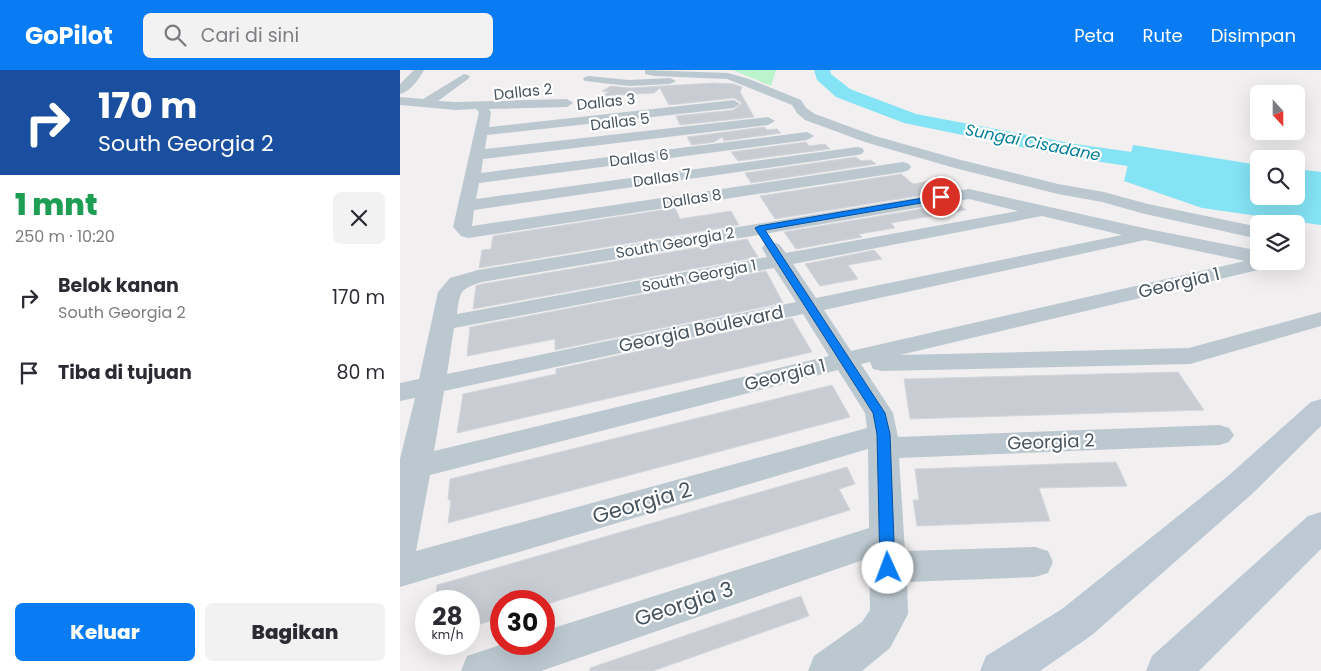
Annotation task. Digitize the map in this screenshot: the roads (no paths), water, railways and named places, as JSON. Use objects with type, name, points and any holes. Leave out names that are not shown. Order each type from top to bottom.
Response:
[{"type":"main road","points":[[1002,671],[1077,622],[1240,485],[1321,409]]},
{"type":"main road","points":[[1168,671],[1321,526]]},
{"type":"street","points":[[400,90],[414,78],[419,70]]},
{"type":"street","points":[[650,70],[650,72],[654,73],[726,76],[746,80],[796,103],[810,117],[870,139],[956,164],[1058,189],[1104,197],[1145,209],[1250,231]]},
{"type":"street","points":[[426,103],[464,77]]},
{"type":"street","points":[[589,79],[629,83],[746,80]]},
{"type":"street","points":[[400,101],[482,109],[481,132],[467,206]]},
{"type":"street","name":"Dallas 2","points":[[482,109],[567,103],[482,109]]},
{"type":"street","name":"Dallas 3","points":[[481,132],[734,104]]},
{"type":"street","points":[[658,112],[701,198]]},
{"type":"street","name":"Dallas 5","points":[[476,155],[768,120]]},
{"type":"street","name":"Dallas 6","points":[[472,179],[807,136]]},
{"type":"street","name":"Dallas 7","points":[[467,206],[856,151]]},
{"type":"street","name":"Dallas 8","points":[[467,206],[462,227],[468,232],[482,231],[903,167]]},
{"type":"street","name":"South Georgia 2","points":[[400,547],[408,469],[431,386],[450,292],[458,283],[478,276],[959,194],[977,195],[1042,212],[1148,235],[1243,252],[1250,255]]},
{"type":"street","name":"South Georgia 1","points":[[444,323],[1042,212]]},
{"type":"street","points":[[759,228],[879,413],[883,441],[889,614],[876,635],[830,671]]},
{"type":"street","name":"Georgia Boulevard","points":[[400,392],[1148,235]]},
{"type":"street","name":"Georgia 1","points":[[408,469],[1250,266]]},
{"type":"street","name":"Georgia 1","points":[[846,362],[1190,356],[1321,319]]},
{"type":"street","name":"Georgia 2","points":[[400,571],[883,441],[1219,435]]},
{"type":"street","name":"Georgia 3","points":[[482,671],[887,552],[1035,562]]},
{"type":"water","points":[[1133,145],[1250,164],[1250,205],[1305,205],[1305,170],[1321,172],[1321,225],[1305,223],[1305,215],[1251,215],[1202,208],[1124,181]]},
{"type":"waterway","name":"Sungai Cisadane","points":[[822,70],[823,76],[843,93],[911,119],[1075,151],[1250,177]]}]
